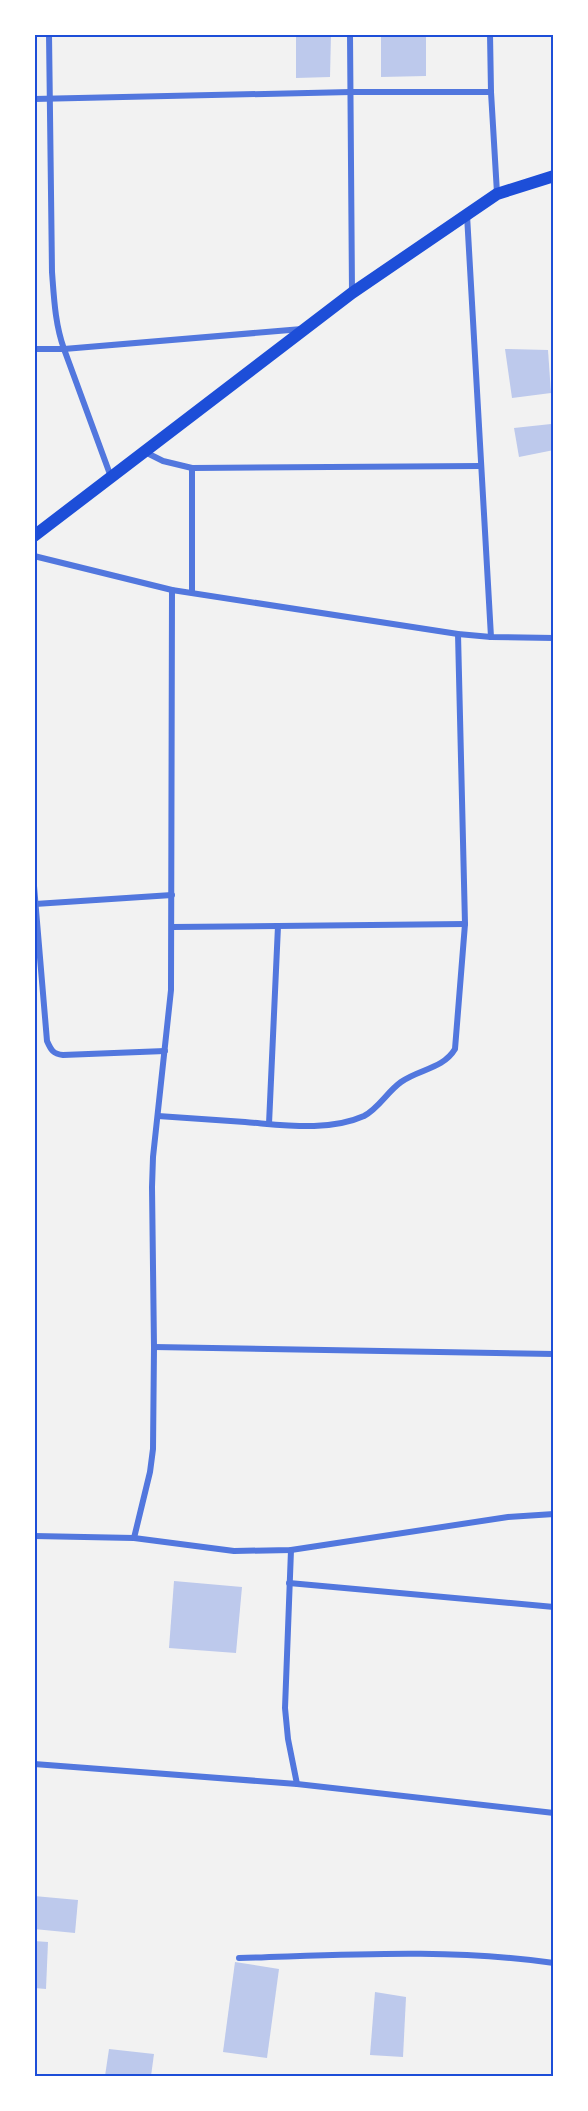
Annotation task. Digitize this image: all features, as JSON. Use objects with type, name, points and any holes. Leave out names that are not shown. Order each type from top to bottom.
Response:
[{"type":"main road","points":[[34,536],[352,293],[497,194],[554,176]]},
{"type":"street","points":[[49,34],[52,272],[58,331],[111,477]]},
{"type":"street","points":[[350,34],[352,293]]},
{"type":"street","points":[[490,34],[497,194]]},
{"type":"street","points":[[34,99],[351,92],[491,92]]},
{"type":"street","points":[[467,214],[491,637]]},
{"type":"street","points":[[34,349],[64,349],[305,328]]},
{"type":"street","points":[[145,452],[163,461],[192,468],[481,466]]},
{"type":"street","points":[[192,468],[192,592]]},
{"type":"street","points":[[34,556],[172,590],[458,634],[554,638]]},
{"type":"street","points":[[134,1538],[150,1472],[153,1449],[152,1186],[171,990],[172,590]]},
{"type":"street","points":[[158,1116],[326,1126],[367,1114],[402,1081],[443,1063],[455,1049],[465,924],[458,634]]},
{"type":"street","points":[[34,886],[47,1041],[50,1049],[55,1054],[63,1055],[165,1051]]},
{"type":"street","points":[[36,904],[172,895]]},
{"type":"street","points":[[172,927],[465,924]]},
{"type":"street","points":[[269,1124],[278,926]]},
{"type":"street","points":[[154,1347],[554,1354]]},
{"type":"street","points":[[34,1536],[134,1538],[234,1551],[291,1550],[508,1517],[554,1514]]},
{"type":"street","points":[[291,1550],[285,1708],[288,1739],[297,1784]]},
{"type":"street","points":[[289,1583],[554,1607]]},
{"type":"street","points":[[34,1764],[297,1784],[554,1813]]},
{"type":"street","points":[[239,1958],[431,1953],[518,1958],[554,1963]]},
{"type":"building","points":[[296,34],[331,34],[330,77],[296,78]]},
{"type":"building","points":[[381,34],[426,34],[426,76],[381,77]]},
{"type":"building","points":[[505,349],[548,350],[551,393],[512,398]]},
{"type":"building","points":[[551,424],[554,450],[519,457],[514,428]]},
{"type":"building","points":[[174,1581],[242,1587],[236,1653],[169,1648]]},
{"type":"building","points":[[34,1896],[78,1900],[75,1933],[34,1929]]},
{"type":"building","points":[[34,1941],[48,1942],[46,1989],[34,1988]]},
{"type":"building","points":[[235,1962],[279,1969],[267,2058],[223,2052]]},
{"type":"building","points":[[375,1992],[406,1997],[403,2057],[370,2055]]},
{"type":"building","points":[[109,2049],[154,2054],[151,2076],[105,2076]]}]
